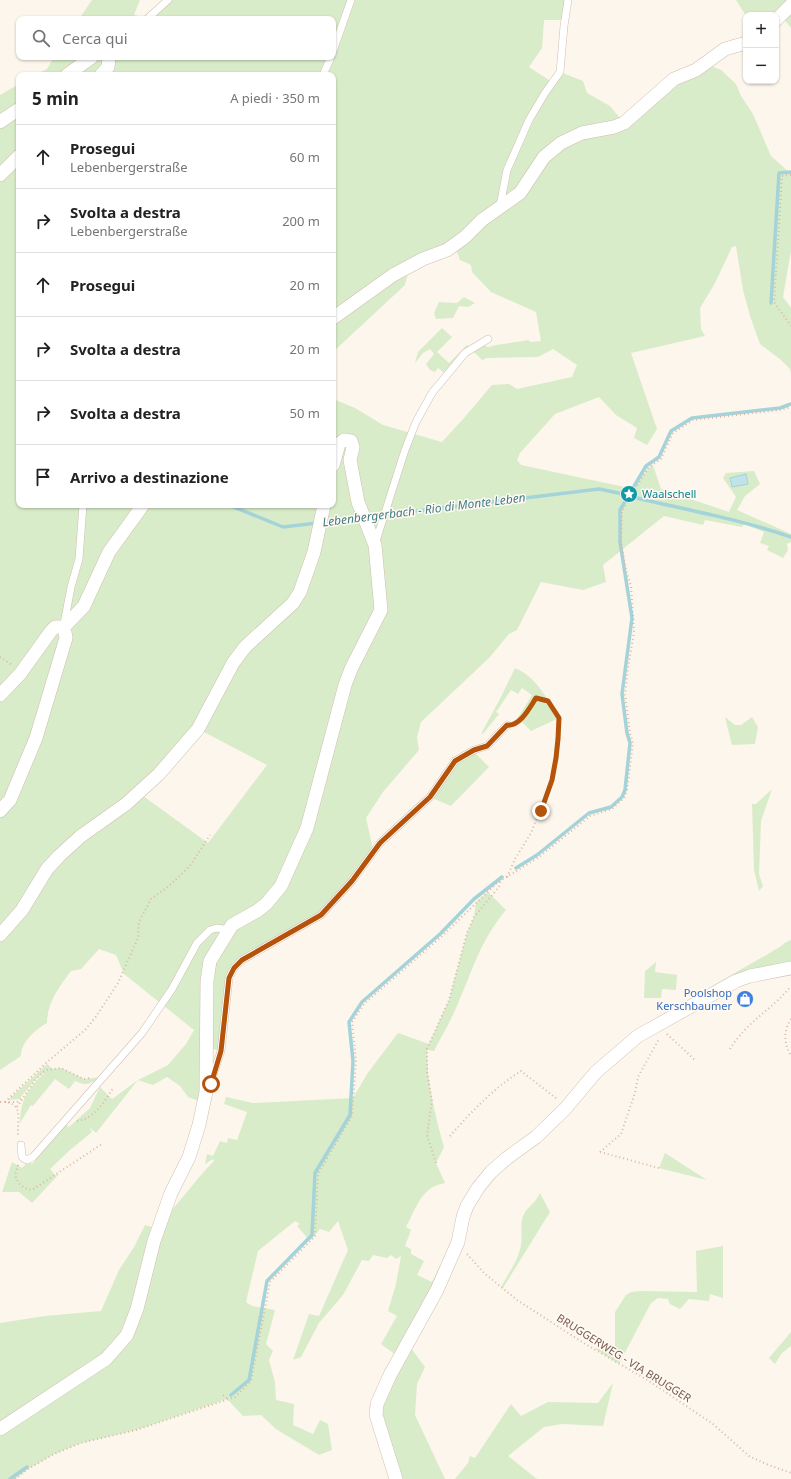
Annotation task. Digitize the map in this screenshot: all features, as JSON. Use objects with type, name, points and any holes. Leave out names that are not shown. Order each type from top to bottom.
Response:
[{"type":"street","points":[[779,17],[791,5]]},
{"type":"street","points":[[336,316],[398,272],[423,259],[447,250],[520,193],[544,157],[561,144],[582,133],[614,127],[624,123],[674,78],[696,70],[725,49],[743,44]]},
{"type":"street","points":[[71,72],[88,60]]},
{"type":"street","points":[[103,72],[108,67],[109,60]]},
{"type":"street","points":[[0,122],[16,111]]},
{"type":"street","points":[[0,174],[16,159]]},
{"type":"street","points":[[0,1429],[106,1360],[126,1335],[138,1309],[154,1242],[171,1193],[195,1141],[206,1092],[207,981],[210,961],[232,925],[239,920],[249,917],[266,904],[281,886],[307,828],[345,685],[351,669],[381,610],[375,545],[358,502],[350,460],[353,447],[351,441],[344,440],[339,444],[336,454]]},
{"type":"street","points":[[0,695],[20,674],[51,631],[55,627],[64,627],[84,606],[109,552],[142,508]]},
{"type":"street","points":[[0,935],[22,910],[47,869],[59,856],[81,836],[126,804],[159,774],[198,729],[233,663],[245,647],[293,603],[303,585],[314,552],[323,508]]},
{"type":"street","points":[[0,811],[10,800],[36,738],[66,638],[64,627]]},
{"type":"street","points":[[396,1479],[376,1415],[377,1404],[390,1375],[437,1290],[458,1242],[463,1217],[467,1206],[478,1188],[491,1172],[507,1158],[536,1137],[565,1110],[596,1072],[638,1036],[660,1028],[736,981],[750,976],[791,968]]},
{"type":"lane","points":[[150,16],[168,0]]},
{"type":"lane","points":[[336,42],[351,0]]},
{"type":"lane","points":[[499,208],[507,170],[526,127],[545,93],[560,72],[568,0]]},
{"type":"lane","points":[[324,72],[330,60]]},
{"type":"lane","points":[[375,545],[405,450],[416,422],[432,392],[465,353],[488,339]]},
{"type":"lane","points":[[64,627],[71,587],[79,559],[83,508]]},
{"type":"lane","points":[[206,1092],[211,1084],[221,1051],[229,978],[234,968],[242,960],[321,915],[352,881],[380,843],[430,797],[455,761],[474,750],[487,746],[507,725]]},
{"type":"lane","points":[[21,1145],[22,1157],[27,1160],[33,1157],[104,1077],[156,1015],[200,939],[210,930],[217,928],[229,930]]},
{"type":"path","points":[[791,175],[782,176],[774,302],[791,326]]},
{"type":"path","points":[[15,1479],[28,1469],[54,1454],[82,1443],[136,1430],[228,1399],[235,1396],[251,1381],[270,1282],[314,1236],[318,1174],[352,1116],[356,1061],[352,1022],[354,1017],[364,1004],[442,936],[476,902],[501,880],[539,857],[590,816],[612,809],[624,798],[627,790],[633,743],[630,733],[625,694],[634,632],[634,618],[631,586],[626,570],[622,543],[622,511],[648,468],[661,459],[673,433],[693,420],[781,410],[791,407]]},
{"type":"path","points":[[507,725],[512,726],[517,723],[536,698],[548,701],[559,718],[556,758],[552,780],[531,833],[515,859],[507,877]]},
{"type":"path","points":[[5,1102],[46,1063],[85,1030],[95,1018],[118,983],[138,938],[139,922],[151,899],[169,886],[190,866],[210,835]]},
{"type":"path","points":[[436,1163],[427,1135],[432,1101],[427,1072],[427,1049],[449,1000],[467,933],[474,917],[499,886],[501,880]]},
{"type":"path","points":[[730,1049],[744,1029],[755,1018],[775,1004],[791,986]]},
{"type":"path","points":[[791,1019],[786,1031],[785,1040],[786,1047],[791,1056]]},
{"type":"path","points":[[659,1168],[600,1152],[621,1134],[636,1093],[638,1078],[660,1028],[696,1061]]},
{"type":"path","points":[[0,1102],[16,1102],[46,1070],[61,1068],[84,1079],[104,1077]]},
{"type":"path","points":[[450,1136],[466,1118],[505,1081],[521,1071],[553,1095],[565,1110]]},
{"type":"path","points":[[67,1118],[71,1122],[85,1120],[99,1109],[114,1087]]},
{"type":"path","points":[[17,1107],[26,1093]]},
{"type":"path","points":[[5,1102],[17,1107],[19,1113],[18,1136],[21,1145]]},
{"type":"path","points":[[22,1157],[14,1175],[19,1184],[25,1189],[32,1190],[102,1144]]},
{"type":"path","name":"BRUGGERWEG - VIA BRUGGER","points":[[458,1242],[484,1273],[517,1300],[582,1342],[649,1381],[706,1420],[749,1456],[791,1473]]},
{"type":"path","points":[[223,1395],[228,1399]]},
{"type":"green space","points":[[92,0],[140,0],[134,15],[139,16],[81,16]]},
{"type":"green space","points":[[168,0],[567,0],[565,20],[544,20],[542,48],[529,67],[552,82],[560,72],[583,81],[587,93],[610,106],[624,123],[706,64],[721,70],[736,84],[741,96],[753,114],[771,156],[791,174],[791,251],[783,297],[791,308],[791,374],[790,369],[781,360],[760,344],[743,290],[736,246],[732,247],[715,283],[700,308],[701,329],[705,336],[631,353],[657,429],[647,445],[634,438],[637,428],[616,415],[599,397],[555,414],[520,453],[517,460],[521,465],[634,489],[648,468],[653,465],[661,489],[729,512],[736,497],[723,478],[726,473],[754,471],[760,484],[745,496],[737,510],[791,534],[791,542],[787,544],[788,550],[783,558],[767,550],[769,546],[760,543],[764,532],[744,524],[742,527],[705,520],[703,525],[664,516],[603,565],[606,582],[583,590],[541,582],[517,630],[509,634],[489,658],[421,722],[417,737],[419,750],[383,792],[366,818],[373,849],[325,911],[233,968],[218,1050],[204,1048],[199,1101],[188,1097],[180,1086],[167,1077],[153,1085],[138,1080],[168,1065],[186,1044],[194,1030],[124,974],[116,955],[99,949],[81,969],[71,971],[51,1002],[47,1023],[38,1029],[26,1041],[23,1046],[21,1056],[0,1070],[0,95],[16,86],[16,508],[336,508],[336,400],[355,408],[383,425],[442,442],[492,385],[509,384],[517,389],[572,377],[577,365],[553,349],[538,357],[487,358],[482,360],[471,349],[478,344],[489,347],[529,340],[530,342],[541,341],[536,312],[491,292],[472,272],[471,265],[460,260],[454,245],[410,265],[405,285],[336,349],[336,72],[41,72],[47,69],[52,60],[336,60],[336,16],[150,16]],"holes":[[[198,729],[267,765],[208,843],[139,793]]]},
{"type":"green space","points":[[736,0],[791,0],[791,28],[781,15],[779,15],[779,12],[744,12]]},
{"type":"green space","points":[[464,297],[475,303],[468,307],[459,306],[453,318],[436,319],[434,313],[439,302],[457,303]]},
{"type":"green space","points":[[442,328],[452,337],[437,352],[449,363],[467,345],[471,349],[447,375],[438,368],[435,372],[430,370],[426,364],[434,354],[430,349],[423,353],[415,363],[418,352]]},
{"type":"green space","points":[[515,668],[535,683],[559,718],[531,731],[522,722],[514,724],[532,695],[522,688],[518,694],[511,690],[496,712],[499,714],[482,735],[482,732]]},
{"type":"green space","points":[[725,717],[735,725],[741,725],[752,717],[758,727],[755,744],[732,745]]},
{"type":"green space","points":[[474,752],[489,767],[451,806],[432,798],[452,767]]},
{"type":"green space","points":[[772,789],[761,821],[759,874],[763,886],[759,891],[754,870],[752,804],[756,804]]},
{"type":"green space","points":[[488,892],[506,910],[496,923],[481,949],[458,1005],[434,1051],[427,1050],[428,1075],[432,1099],[444,1147],[436,1163],[445,1183],[437,1185],[425,1193],[406,1227],[411,1230],[405,1246],[411,1249],[411,1254],[424,1261],[417,1275],[432,1282],[440,1265],[446,1269],[408,1344],[425,1367],[417,1384],[415,1415],[445,1479],[396,1479],[376,1415],[400,1358],[381,1344],[397,1316],[388,1311],[396,1284],[401,1256],[396,1259],[391,1255],[387,1258],[373,1255],[369,1261],[362,1260],[343,1295],[319,1323],[301,1357],[293,1360],[309,1314],[319,1316],[348,1250],[338,1221],[329,1232],[320,1229],[310,1241],[297,1226],[300,1224],[295,1221],[258,1251],[246,1302],[252,1306],[275,1310],[266,1344],[273,1351],[269,1360],[275,1382],[276,1400],[294,1404],[293,1425],[313,1434],[320,1420],[328,1424],[332,1450],[319,1455],[276,1429],[261,1415],[243,1416],[227,1399],[136,1430],[81,1443],[54,1454],[28,1469],[15,1479],[0,1479],[0,1323],[45,1316],[101,1311],[119,1270],[134,1247],[145,1225],[155,1228],[170,1212],[214,1161],[213,1159],[205,1164],[207,1154],[213,1156],[220,1141],[227,1143],[228,1138],[237,1140],[247,1112],[224,1104],[226,1097],[253,1103],[353,1098],[367,1074],[398,1033],[429,1044],[449,1000],[467,933],[474,917],[476,902]]},
{"type":"green space","points":[[791,940],[791,968],[712,994],[709,988]]},
{"type":"green space","points":[[656,962],[655,972],[677,975],[676,990],[662,989],[661,998],[644,998],[645,971]]},
{"type":"green space","points":[[47,1064],[53,1069],[61,1068],[84,1079],[104,1077],[101,1080],[96,1080],[88,1084],[75,1081],[69,1089],[55,1079],[33,1106],[31,1105],[20,1123],[22,1106],[27,1093],[47,1070],[36,1079],[19,1099],[8,1100]]},
{"type":"green space","points":[[138,1080],[96,1133],[89,1127],[92,1132],[50,1169],[55,1175],[59,1174],[32,1203],[19,1192],[2,1192],[12,1162],[22,1168],[29,1161],[32,1164],[40,1155],[38,1152],[64,1122],[69,1127],[90,1108],[100,1087],[112,1099]]},
{"type":"green space","points":[[665,1153],[707,1180],[659,1168]]},
{"type":"green space","points":[[540,1193],[550,1212],[503,1288],[501,1287],[516,1261],[520,1250],[524,1214]]},
{"type":"green space","points":[[723,1246],[723,1298],[710,1294],[709,1301],[689,1299],[680,1309],[670,1304],[668,1299],[658,1298],[651,1303],[619,1364],[595,1349],[615,1346],[615,1312],[626,1295],[631,1292],[641,1291],[697,1292],[696,1251]]},
{"type":"green space","points":[[791,1332],[791,1346],[782,1353],[775,1364],[769,1358]]},
{"type":"green space","points":[[613,1383],[603,1426],[562,1424],[544,1427],[508,1456],[537,1479],[455,1479],[468,1463],[470,1456],[475,1458],[511,1404],[521,1416],[548,1402],[598,1403]]},
{"type":"water","points":[[746,474],[748,484],[732,487],[730,478]]},
{"type":"waterway","points":[[771,303],[779,173],[791,172]]},
{"type":"waterway","points":[[516,868],[537,855],[589,813],[611,807],[622,797],[625,790],[630,743],[627,733],[622,694],[632,618],[620,542],[620,510],[646,466],[659,457],[671,431],[692,418],[780,408],[791,404]]},
{"type":"waterway","name":"Lebenbergerbach - Rio di Monte Leben","points":[[367,517],[599,489],[623,494]]},
{"type":"waterway","name":"Lebenbergerbach - Rio di Monte Leben","points":[[633,497],[732,520],[791,537]]},
{"type":"waterway","name":"Lebenbergerbach - Rio di Monte Leben","points":[[236,508],[283,527],[317,523]]},
{"type":"waterway","name":"Lebenbergerbach - Rio di Monte Leben","points":[[323,522],[361,517]]},
{"type":"waterway","points":[[231,1395],[249,1380],[267,1281],[312,1235],[315,1173],[350,1115],[353,1061],[349,1022],[362,1002],[440,934],[474,899],[502,877]]},
{"type":"waterway","points":[[10,1479],[27,1467]]},
{"type":"place","name":"Waalschell","points":[[629,494]]},
{"type":"place","name":"Poolshop Kerschbaumer","points":[[745,999]]},
{"type":"route","points":[[211,1084],[221,1051],[229,978],[234,968],[242,960],[321,915],[352,881],[380,843],[430,797],[450,766],[455,761],[474,750],[487,746],[507,725],[512,726],[517,723],[536,698],[548,701],[559,718],[556,758],[552,780],[541,811]]}]
